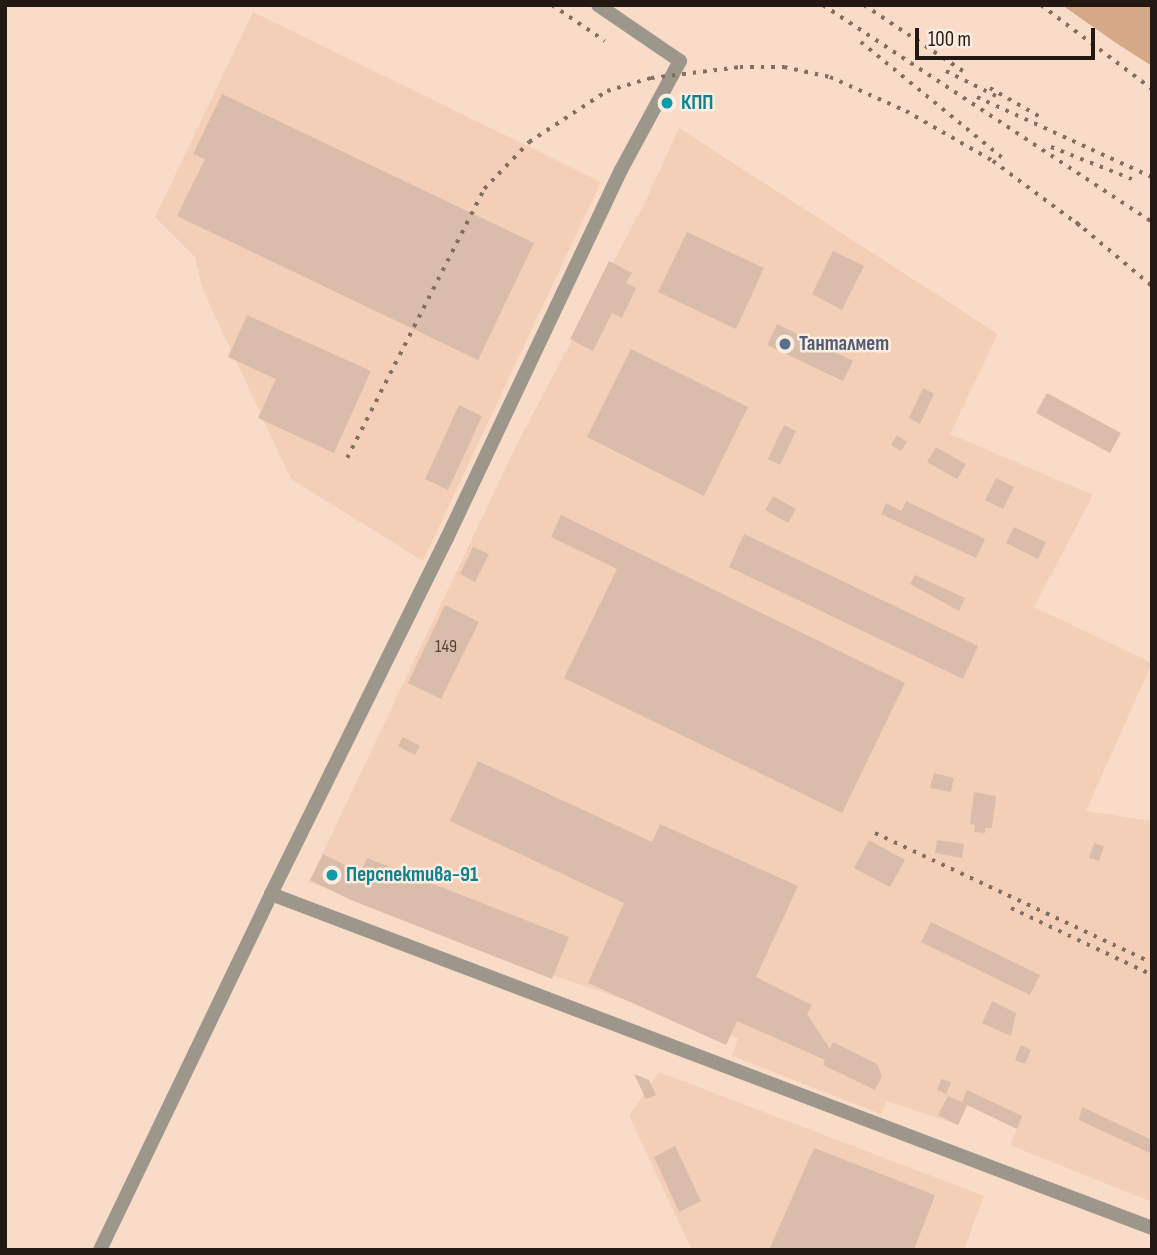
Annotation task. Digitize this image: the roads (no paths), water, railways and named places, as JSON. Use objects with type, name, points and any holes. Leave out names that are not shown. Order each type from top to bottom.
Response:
[{"type":"street","points":[[100,1250],[271,894],[447,538],[621,170],[680,61],[598,5]]},
{"type":"street","points":[[271,894],[1152,1228]]},
{"type":"railway","points":[[552,5],[605,41]]},
{"type":"railway","points":[[823,5],[1152,222]]},
{"type":"railway","points":[[864,5],[963,71]]},
{"type":"railway","points":[[1041,5],[1152,89]]},
{"type":"railway","points":[[861,42],[1005,160]]},
{"type":"railway","points":[[347,458],[484,189],[529,142],[607,91],[651,78],[740,67],[784,67],[830,77],[906,111],[993,161],[1082,227]]},
{"type":"railway","points":[[946,71],[996,96]]},
{"type":"railway","points":[[990,88],[1042,118]]},
{"type":"railway","points":[[977,97],[1152,177]]},
{"type":"railway","points":[[1051,147],[1132,179]]},
{"type":"railway","points":[[1076,222],[1152,286]]},
{"type":"railway","points":[[875,833],[1152,963]]},
{"type":"railway","points":[[1011,908],[1152,975]]},
{"type":"place","name":"КПП","points":[[667,103]]},
{"type":"place","name":"Танталмет","points":[[785,344]]},
{"type":"place","name":"Перспектива-91","points":[[332,875]]}]
